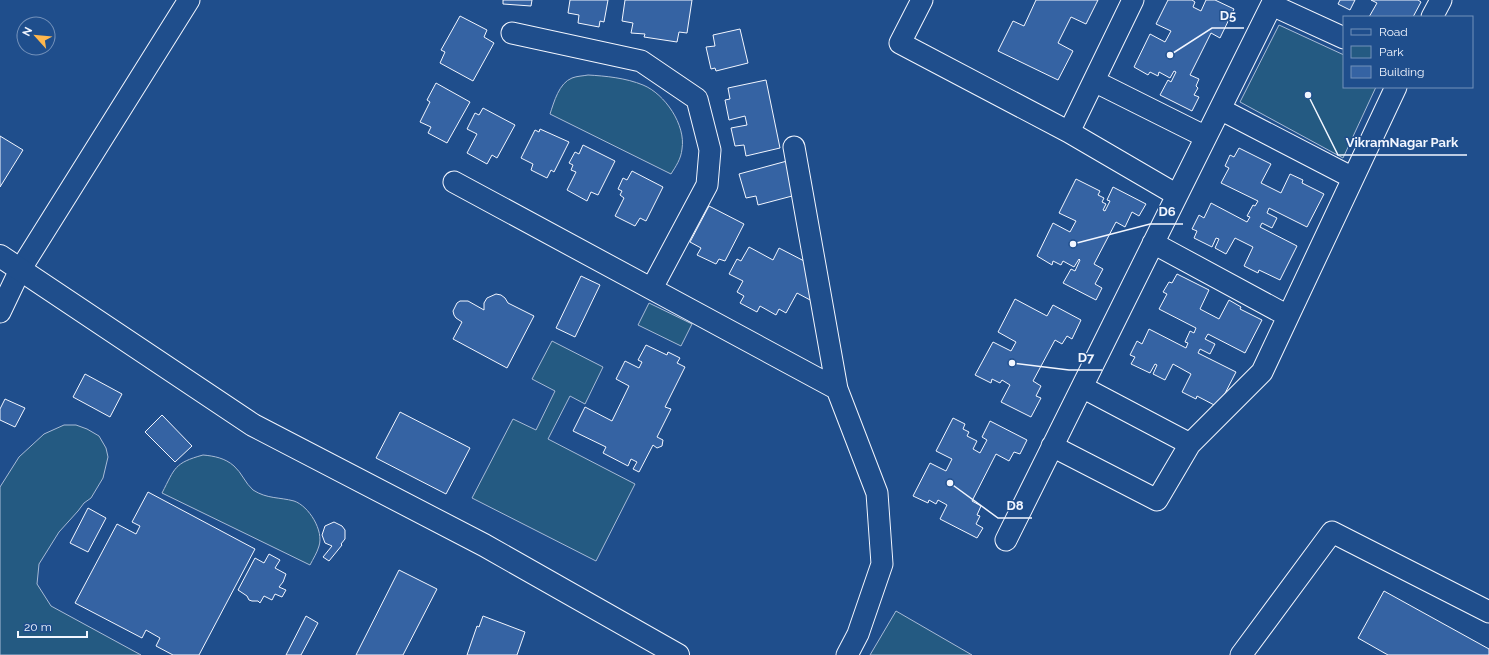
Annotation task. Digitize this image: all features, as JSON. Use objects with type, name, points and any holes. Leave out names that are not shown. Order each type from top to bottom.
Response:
[{"type":"street","points":[[0,312],[20,270],[189,0]]},
{"type":"street","points":[[922,0],[900,43],[1069,132],[1178,195]]},
{"type":"street","points":[[1069,132],[1133,0]]},
{"type":"street","points":[[1433,16],[1441,0]]},
{"type":"street","points":[[1006,540],[1273,2],[1343,37]]},
{"type":"street","points":[[512,33],[641,61],[697,99],[710,150],[707,185],[652,288]]},
{"type":"street","points":[[1094,80],[1206,137]]},
{"type":"street","points":[[1052,446],[1157,500],[1190,444],[1262,372],[1396,88]]},
{"type":"street","points":[[1220,109],[1353,178]]},
{"type":"street","points":[[794,146],[837,388],[877,493],[882,564],[858,634],[846,655]]},
{"type":"street","points":[[454,182],[837,388]]},
{"type":"street","points":[[1153,243],[1288,316]]},
{"type":"street","points":[[0,256],[253,425],[484,545],[678,655]]},
{"type":"street","points":[[1082,387],[1190,444]]},
{"type":"street","points":[[1241,655],[1332,532],[1489,612]]},
{"type":"green space","points":[[1279,25],[1343,55],[1343,88],[1376,88],[1343,158],[1240,102]]},
{"type":"green space","points":[[588,75],[616,78],[643,85],[659,95],[666,103],[672,111],[681,130],[682,140],[681,156],[671,174],[550,114],[560,88],[567,80],[578,76]]},
{"type":"green space","points":[[649,303],[692,324],[681,346],[638,325]]},
{"type":"green space","points":[[552,341],[603,367],[585,404],[570,396],[548,439],[635,484],[596,561],[472,498],[513,419],[536,430],[555,391],[532,379]]},
{"type":"green space","points":[[64,425],[76,425],[99,436],[106,448],[108,457],[103,478],[91,498],[84,503],[59,532],[39,564],[37,584],[51,606],[141,655],[0,655],[0,487],[19,457],[44,434]]},
{"type":"green space","points":[[203,455],[219,458],[231,463],[250,487],[258,493],[294,501],[310,513],[317,526],[320,540],[317,551],[310,565],[162,493],[176,468],[186,461]]},
{"type":"green space","points":[[896,611],[972,655],[870,655]]},
{"type":"building","points":[[503,0],[532,0],[531,6],[503,4]]},
{"type":"building","points":[[570,0],[608,0],[604,22],[600,21],[599,27],[578,23],[579,15],[568,13]]},
{"type":"building","points":[[625,0],[692,0],[687,33],[679,32],[677,42],[644,37],[645,34],[631,33],[633,23],[622,21]]},
{"type":"building","points":[[1036,0],[1098,0],[1086,24],[1071,17],[1058,43],[1073,51],[1058,80],[998,51],[1013,21],[1024,26]]},
{"type":"building","points":[[1168,0],[1192,0],[1195,2],[1193,7],[1201,11],[1206,0],[1215,0],[1234,9],[1220,38],[1211,33],[1190,75],[1199,79],[1196,86],[1198,88],[1194,95],[1199,97],[1192,111],[1160,95],[1168,80],[1171,82],[1176,72],[1174,71],[1170,78],[1159,72],[1158,76],[1150,72],[1148,75],[1134,67],[1150,34],[1165,42],[1171,31],[1156,24]]},
{"type":"building","points":[[1340,0],[1355,0],[1350,10],[1338,4]]},
{"type":"building","points":[[1371,0],[1418,0],[1421,2],[1414,16],[1370,16],[1377,3]]},
{"type":"building","points":[[460,16],[487,30],[484,37],[494,43],[473,81],[440,63],[445,52],[441,50]]},
{"type":"building","points":[[740,29],[748,63],[716,71],[715,68],[711,69],[706,47],[715,46],[713,35]]},
{"type":"building","points":[[766,80],[780,148],[746,156],[744,145],[735,146],[731,128],[747,125],[745,116],[729,120],[725,100],[730,99],[728,88]]},
{"type":"building","points":[[436,83],[470,102],[447,143],[428,133],[431,127],[420,122],[430,102],[427,100]]},
{"type":"building","points":[[483,108],[515,125],[497,158],[492,155],[487,164],[467,153],[477,134],[467,129],[475,113],[479,115]]},
{"type":"building","points":[[540,129],[569,142],[554,172],[551,170],[547,178],[531,170],[533,164],[521,158],[535,130],[539,132]]},
{"type":"building","points":[[0,136],[23,150],[0,187]]},
{"type":"building","points":[[583,145],[615,161],[598,195],[591,192],[587,201],[567,190],[576,172],[571,170],[573,165],[569,163],[575,152],[579,154]]},
{"type":"building","points":[[1239,148],[1271,164],[1261,183],[1281,193],[1290,174],[1303,180],[1302,183],[1324,194],[1307,227],[1269,208],[1267,213],[1277,218],[1272,228],[1262,223],[1260,227],[1297,246],[1280,280],[1259,270],[1258,273],[1244,266],[1253,247],[1235,238],[1226,254],[1215,248],[1219,239],[1216,238],[1212,247],[1194,238],[1197,231],[1192,229],[1199,215],[1204,218],[1211,203],[1247,222],[1250,217],[1247,216],[1253,205],[1255,206],[1258,201],[1221,183],[1229,168],[1225,166],[1230,155],[1234,157]]},
{"type":"building","points":[[787,161],[796,195],[758,205],[756,196],[746,198],[739,174]]},
{"type":"building","points":[[632,171],[663,187],[646,221],[640,218],[635,226],[615,216],[624,198],[620,195],[622,191],[618,189],[623,178],[627,180]]},
{"type":"building","points":[[1076,179],[1100,191],[1098,195],[1104,198],[1102,202],[1106,204],[1103,210],[1105,211],[1110,201],[1107,200],[1113,187],[1146,204],[1139,216],[1132,212],[1125,227],[1116,222],[1094,264],[1103,269],[1095,284],[1102,288],[1096,300],[1063,283],[1071,269],[1075,271],[1080,260],[1079,259],[1074,267],[1063,261],[1061,265],[1053,261],[1052,265],[1037,256],[1053,223],[1070,232],[1076,221],[1059,213]]},
{"type":"building","points":[[709,206],[744,224],[725,261],[719,259],[716,264],[697,255],[701,248],[690,242]]},
{"type":"building","points":[[749,247],[773,260],[779,248],[808,263],[812,301],[797,293],[786,313],[779,309],[776,315],[760,306],[757,312],[740,303],[744,296],[737,292],[743,281],[729,274],[737,259],[741,261]]},
{"type":"building","points":[[1177,274],[1209,290],[1200,309],[1219,319],[1229,300],[1241,307],[1240,309],[1262,320],[1245,353],[1208,334],[1205,339],[1215,344],[1210,354],[1200,349],[1198,353],[1236,372],[1218,407],[1197,396],[1196,399],[1182,392],[1191,374],[1173,364],[1165,380],[1153,374],[1157,365],[1155,364],[1150,373],[1131,364],[1135,357],[1130,355],[1137,341],[1142,344],[1149,329],[1186,348],[1188,343],[1185,342],[1190,331],[1194,333],[1196,328],[1159,309],[1167,294],[1163,292],[1169,282],[1172,283]]},
{"type":"building","points":[[581,276],[600,285],[575,337],[556,328]]},
{"type":"building","points":[[496,294],[505,298],[508,303],[534,316],[507,368],[453,339],[462,322],[454,315],[453,311],[457,303],[460,301],[468,301],[484,310],[484,303],[487,298]]},
{"type":"building","points":[[1015,299],[1047,316],[1053,305],[1081,320],[1072,339],[1067,336],[1062,344],[1055,340],[1033,381],[1041,386],[1036,396],[1041,398],[1031,417],[1001,402],[1010,385],[1002,380],[1000,383],[992,379],[991,383],[975,375],[993,342],[1011,351],[1016,342],[998,332]]},
{"type":"building","points":[[646,345],[667,355],[668,352],[680,358],[677,363],[685,367],[665,407],[671,409],[657,437],[663,440],[662,446],[657,448],[653,445],[639,472],[633,469],[637,462],[631,459],[628,466],[603,453],[606,447],[573,431],[585,407],[612,421],[629,386],[616,379],[625,361],[639,368],[642,362],[638,360]]},
{"type":"building","points":[[85,374],[122,394],[110,417],[73,397]]},
{"type":"building","points":[[5,399],[25,408],[15,427],[0,420],[0,409]]},
{"type":"building","points":[[400,412],[470,448],[446,494],[376,458]]},
{"type":"building","points":[[162,415],[192,446],[175,462],[145,432]]},
{"type":"building","points":[[953,418],[965,424],[963,429],[969,432],[967,436],[977,441],[973,449],[980,453],[987,440],[982,437],[990,421],[1027,440],[1020,454],[1014,452],[1009,461],[996,454],[972,501],[981,506],[977,515],[980,516],[976,524],[983,528],[977,538],[940,519],[947,505],[938,500],[936,504],[929,500],[928,503],[913,496],[930,463],[946,471],[952,459],[936,451]]},
{"type":"building","points":[[148,492],[255,549],[199,655],[173,655],[156,646],[160,638],[146,630],[142,638],[75,603],[117,524],[136,534],[140,526],[132,522]]},
{"type":"building","points":[[88,508],[106,518],[88,552],[70,543]]},
{"type":"building","points":[[334,522],[342,526],[345,530],[345,539],[329,561],[323,557],[332,546],[325,543],[322,535],[325,526]]},
{"type":"building","points":[[269,554],[280,560],[275,568],[286,574],[279,587],[286,590],[282,597],[275,594],[272,600],[264,596],[260,603],[258,601],[249,600],[247,596],[238,590],[255,558],[264,563]]},
{"type":"building","points":[[399,570],[437,589],[403,655],[356,655]]},
{"type":"building","points":[[1384,591],[1489,649],[1489,655],[1388,655],[1358,638]]},
{"type":"building","points":[[306,616],[318,623],[301,655],[286,655]]},
{"type":"building","points":[[483,616],[525,632],[517,655],[467,655],[477,626],[479,627]]},
{"type":"place","name":"D5","points":[[1170,55]]},
{"type":"place","name":"VikramNagar Park","points":[[1308,95]]},
{"type":"place","name":"D6","points":[[1073,244]]},
{"type":"place","name":"D7","points":[[1012,363]]},
{"type":"place","name":"D8","points":[[950,483]]}]
